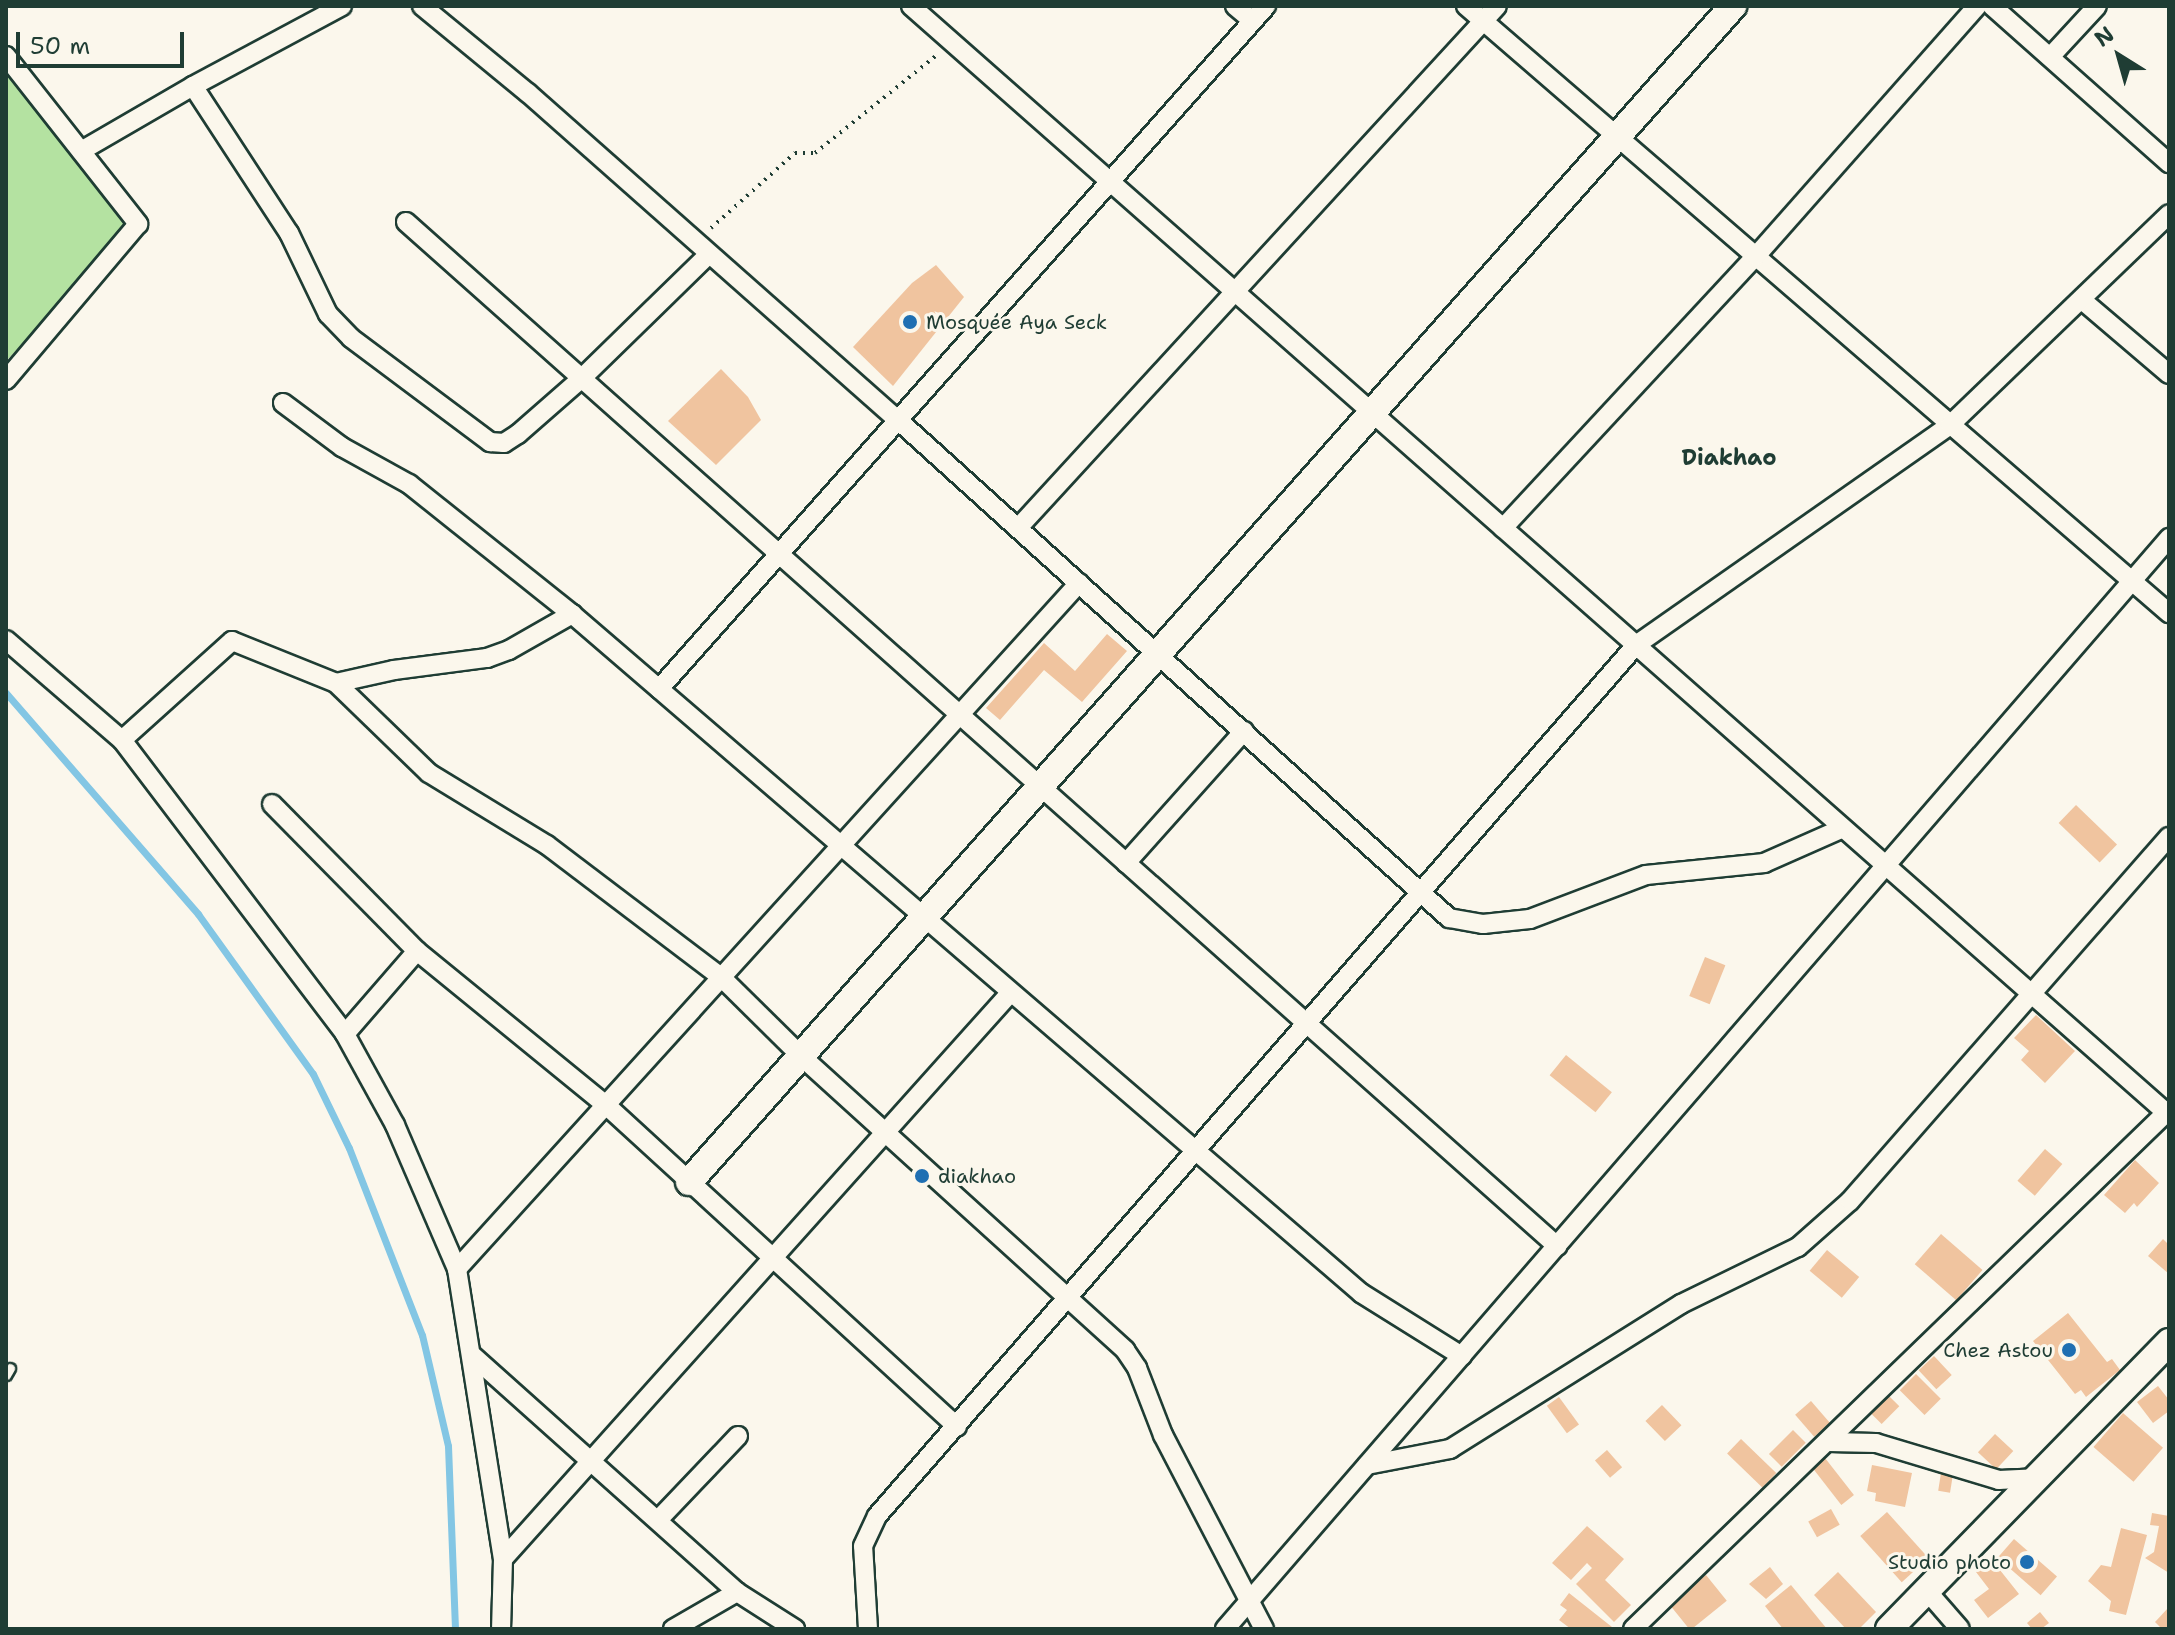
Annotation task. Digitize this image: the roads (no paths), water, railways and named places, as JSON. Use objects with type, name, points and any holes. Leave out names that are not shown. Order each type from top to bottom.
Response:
[{"type":"street","points":[[422,6],[528,93],[898,420],[1449,918],[1483,924],[1530,919],[1646,875],[1764,863],[1843,828]]},
{"type":"street","points":[[911,6],[2168,1112],[1633,1629]]},
{"type":"street","points":[[1235,6],[1253,21]]},
{"type":"street","points":[[659,689],[1266,6]]},
{"type":"street","points":[[1466,6],[2169,613]]},
{"type":"street","points":[[1018,528],[1497,6]]},
{"type":"street","points":[[689,1182],[1733,6]]},
{"type":"street","points":[[1503,528],[1756,256],[1977,6]]},
{"type":"street","points":[[1992,6],[2169,163]]},
{"type":"street","points":[[2050,57],[2097,6]]},
{"type":"street","points":[[81,151],[329,8]]},
{"type":"street","points":[[6,56],[138,224],[6,380]]},
{"type":"street","points":[[193,86],[289,233],[328,314],[351,338],[490,442],[504,443],[518,434],[582,378],[702,249]]},
{"type":"street","points":[[868,1629],[863,1546],[877,1516],[1636,645],[1950,425],[2169,214]]},
{"type":"street","points":[[406,222],[1557,1246]]},
{"type":"street","points":[[2082,300],[2169,374]]},
{"type":"street","points":[[283,403],[342,447],[409,484],[572,614],[1361,1293],[1462,1356]]},
{"type":"street","points":[[1225,1629],[2169,538]]},
{"type":"street","points":[[457,1269],[1079,583]]},
{"type":"street","points":[[336,683],[394,670],[487,658],[509,650],[572,614]]},
{"type":"street","points":[[6,640],[122,740],[345,1034],[395,1125],[457,1269],[503,1559],[501,1629]]},
{"type":"street","points":[[122,740],[232,641],[336,683],[429,773],[547,845],[722,978],[801,1056],[1125,1350],[1137,1368],[1163,1435],[1264,1629]]},
{"type":"street","points":[[1126,863],[1244,731]]},
{"type":"street","points":[[272,804],[417,951],[606,1105],[957,1427]]},
{"type":"street","points":[[1367,1465],[1450,1449],[1681,1304],[1798,1247],[1850,1201],[2034,996],[2169,837]]},
{"type":"street","points":[[345,1034],[417,951]]},
{"type":"street","points":[[503,1559],[1011,992]]},
{"type":"street","points":[[1889,1629],[2169,1342]]},
{"type":"street","points":[[473,1356],[737,1592],[795,1629]]},
{"type":"street","points":[[658,1520],[738,1436]]},
{"type":"street","points":[[1829,1442],[1876,1443],[1999,1480],[2035,1478]]},
{"type":"street","points":[[1927,1591],[1960,1629]]},
{"type":"street","points":[[673,1629],[737,1592]]},
{"type":"waterway","points":[[6,693],[198,914],[313,1074],[349,1148],[422,1335],[448,1446],[455,1629]]},
{"type":"place","name":"Mosquée Aya Seck","points":[[910,322]]},
{"type":"place","name":"diakhao","points":[[922,1176]]},
{"type":"place","name":"Chez Astou","points":[[2069,1350]]},
{"type":"place","name":"Studio photo","points":[[2027,1562]]},
{"type":"district","name":"Diakhao","points":[[1729,458]]}]
